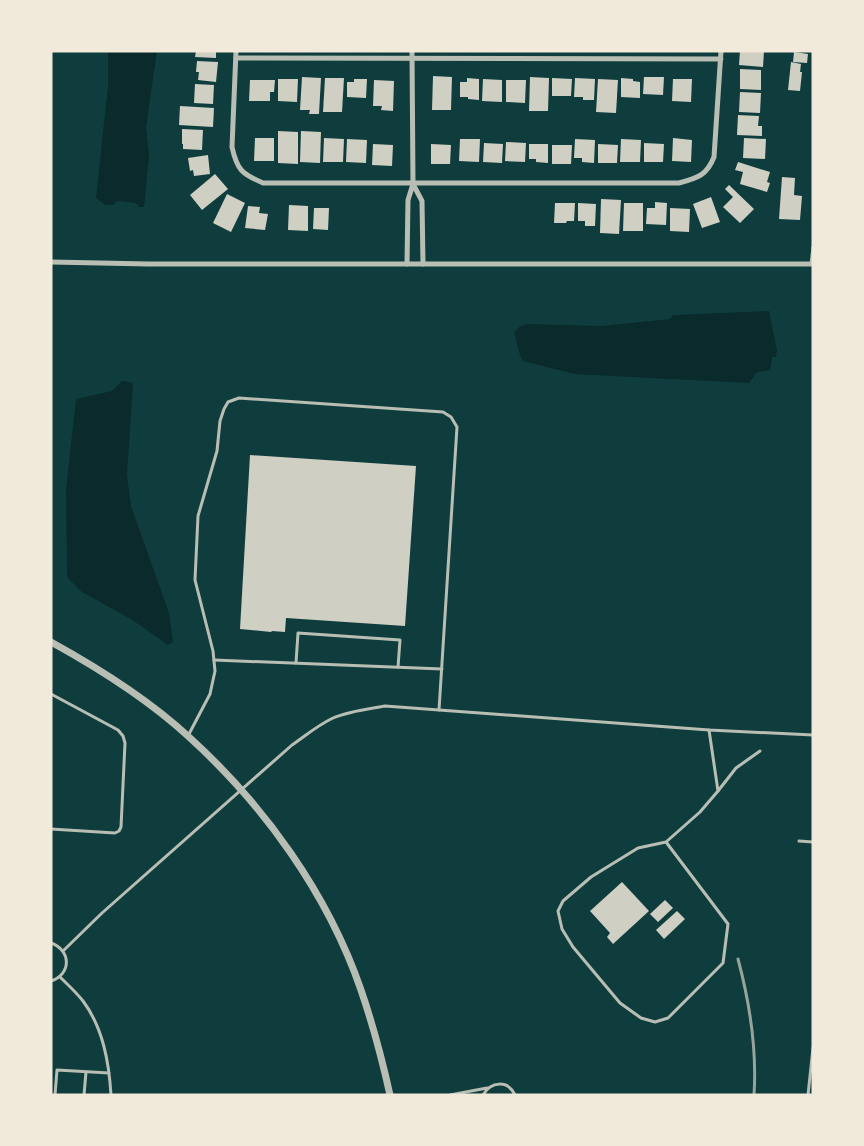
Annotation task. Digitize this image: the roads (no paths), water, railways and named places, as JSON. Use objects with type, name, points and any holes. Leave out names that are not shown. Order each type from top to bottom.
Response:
[{"type":"street","points":[[236,51],[232,147],[236,162],[241,170],[250,177],[263,183],[413,184],[679,183],[691,180],[702,175],[714,157],[722,51]]},
{"type":"street","points":[[407,264],[408,200],[413,184],[412,51]]},
{"type":"street","points":[[236,58],[721,59]]},
{"type":"street","points":[[413,184],[422,201],[423,264]]},
{"type":"street","points":[[51,262],[812,264]]},
{"type":"street","points":[[51,642],[112,678],[188,735],[242,790],[268,823],[295,860],[340,939],[378,1041],[389,1095]]},
{"type":"lane","points":[[812,264],[813,247]]},
{"type":"lane","points":[[188,735],[210,694],[215,671],[209,633],[195,580],[198,516],[217,452],[220,421],[224,409],[228,402],[239,398],[443,412],[451,417],[457,428],[439,710]]},
{"type":"lane","points":[[296,663],[298,633],[400,640],[398,667]]},
{"type":"lane","points":[[214,660],[442,669]]},
{"type":"lane","points":[[51,694],[118,730],[125,743],[121,827],[118,831],[51,829]]},
{"type":"lane","points":[[63,951],[292,745],[334,718],[360,710],[385,706],[709,730],[813,735]]},
{"type":"lane","points":[[709,730],[718,791]]},
{"type":"lane","points":[[666,842],[728,924],[723,963],[668,1018],[655,1022],[640,1018],[620,1003],[573,947],[562,929],[558,912],[563,901],[591,877],[638,848],[666,842],[700,812],[736,768],[760,752]]},
{"type":"lane","points":[[799,841],[813,842]]},
{"type":"lane","points":[[51,943],[59,947],[66,957],[64,971],[60,977],[51,981]]},
{"type":"lane","points":[[60,977],[82,999],[92,1015],[106,1052],[111,1095]]},
{"type":"lane","points":[[808,1095],[813,1048]]},
{"type":"lane","points":[[55,1095],[57,1070],[109,1073]]},
{"type":"lane","points":[[84,1095],[86,1072]]},
{"type":"lane","points":[[450,1095],[499,1084],[510,1087],[515,1095]]},
{"type":"lane","points":[[483,1095],[489,1087]]},
{"type":"water","points":[[108,51],[157,51],[146,127],[149,155],[144,207],[139,207],[136,203],[117,201],[113,205],[105,205],[96,198],[108,86]]},
{"type":"water","points":[[769,311],[777,350],[776,357],[772,357],[770,370],[757,372],[749,383],[574,374],[523,361],[514,332],[527,324],[602,326],[670,319],[673,315]]},
{"type":"water","points":[[122,381],[133,383],[127,475],[131,506],[169,613],[173,642],[168,645],[131,619],[82,592],[67,577],[66,489],[76,399],[112,391]]},
{"type":"railway","points":[[738,959],[752,1027],[754,1095]]}]
